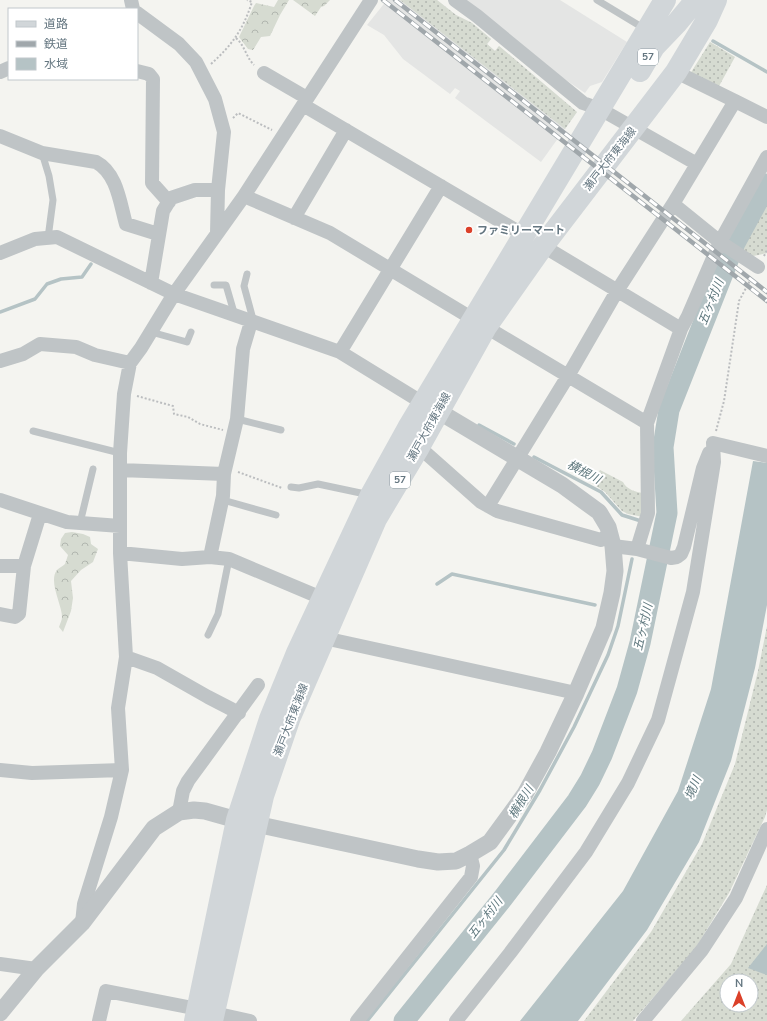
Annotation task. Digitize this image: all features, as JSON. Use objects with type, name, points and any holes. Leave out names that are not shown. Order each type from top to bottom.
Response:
[{"type":"main road","name":"瀬戸大府東海線","points":[[205,1016],[270,719],[298,653],[371,495],[431,407],[479,323],[524,235],[665,0]]},
{"type":"main road","name":"57","points":[[600,109],[612,109],[626,93],[654,47],[696,0]]},
{"type":"main road","name":"瀬戸大府東海線","points":[[479,323],[543,246],[676,72],[716,0]]},
{"type":"main road","name":"瀬戸大府東海線","points":[[247,822],[263,796],[290,717],[376,519],[419,447],[431,407]]},
{"type":"street","points":[[82,923],[84,904],[111,817],[122,770],[118,708],[126,657],[120,553],[120,453],[124,394],[130,363],[174,294],[244,196],[371,0]]},
{"type":"street","points":[[455,0],[477,16],[583,103],[600,109],[697,164]]},
{"type":"street","points":[[138,14],[179,44],[196,62],[215,99],[224,132],[218,190],[217,233]]},
{"type":"street","points":[[138,71],[149,74],[153,79],[152,183],[169,202]]},
{"type":"street","points":[[676,72],[767,117]]},
{"type":"street","points":[[264,73],[346,130],[524,235]]},
{"type":"street","points":[[488,506],[568,376],[617,291],[673,204],[735,101]]},
{"type":"street","points":[[294,218],[346,130]]},
{"type":"street","points":[[0,136],[42,153],[96,162],[102,165],[112,177],[126,224],[158,234]]},
{"type":"street","points":[[640,550],[648,513],[647,423],[682,329],[720,242],[767,157]]},
{"type":"street","points":[[340,352],[441,186]]},
{"type":"street","points":[[151,283],[163,211],[171,198],[195,190],[218,190]]},
{"type":"street","points":[[244,196],[330,233],[647,423]]},
{"type":"street","points":[[673,204],[720,242],[758,267]]},
{"type":"street","points":[[0,253],[35,240],[57,238],[174,294],[340,352],[517,458],[562,486],[599,512],[608,527],[612,540],[615,571],[604,628],[576,694],[548,752],[525,794],[490,842],[456,861],[438,862],[247,822],[205,811],[194,810],[179,812],[154,828],[82,923],[36,969],[0,1013]]},
{"type":"street","points":[[543,246],[682,329]]},
{"type":"street","points":[[210,557],[222,500],[225,470],[237,418],[243,349],[252,322]]},
{"type":"street","points":[[0,361],[23,354],[40,344],[76,346],[95,355],[130,363]]},
{"type":"street","points":[[713,443],[767,456]]},
{"type":"street","points":[[419,447],[481,502],[497,511],[602,540],[612,540],[640,550],[671,558],[677,557],[681,554],[684,547],[703,468],[713,443]]},
{"type":"street","points":[[456,1021],[510,953],[586,852],[628,783],[658,720],[693,592],[714,462],[713,443]]},
{"type":"street","points":[[120,470],[225,470]]},
{"type":"street","points":[[0,500],[67,522],[120,526]]},
{"type":"street","points":[[0,614],[15,617],[19,614],[24,566],[40,514]]},
{"type":"street","points":[[120,553],[182,559],[210,557],[230,559],[324,599]]},
{"type":"street","points":[[0,566],[24,566]]},
{"type":"street","points":[[324,638],[576,694]]},
{"type":"street","points":[[126,657],[157,668],[239,713]]},
{"type":"street","points":[[179,812],[183,791],[188,781],[258,685]]},
{"type":"street","points":[[0,770],[32,773],[122,770]]},
{"type":"street","points":[[643,1021],[702,950],[732,904],[767,829]]},
{"type":"street","points":[[357,1021],[471,878],[473,866],[470,854]]},
{"type":"street","points":[[0,964],[36,969]]},
{"type":"street","points":[[99,1021],[106,991],[205,1016],[250,1021]]},
{"type":"lane","points":[[597,0],[647,31]]},
{"type":"lane","points":[[42,153],[49,176],[53,200],[48,238]]},
{"type":"lane","points":[[247,274],[244,286],[252,322]]},
{"type":"lane","points":[[214,285],[226,285],[235,316]]},
{"type":"lane","points":[[151,332],[187,342],[191,332]]},
{"type":"lane","points":[[237,418],[281,430]]},
{"type":"lane","points":[[33,431],[120,453]]},
{"type":"lane","points":[[80,523],[93,469]]},
{"type":"lane","points":[[291,487],[299,488],[318,484],[371,495]]},
{"type":"lane","points":[[222,500],[276,515]]},
{"type":"lane","points":[[208,635],[218,614],[230,559]]},
{"type":"path","points":[[202,73],[236,38],[247,17],[252,2],[247,0]]},
{"type":"path","points":[[236,38],[243,44],[251,62],[264,73]]},
{"type":"path","points":[[223,127],[238,113],[283,136]]},
{"type":"path","points":[[713,443],[724,401],[739,301],[767,250]]},
{"type":"path","points":[[124,394],[156,400],[173,406],[174,414],[188,417],[200,424],[234,432]]},
{"type":"path","points":[[225,470],[286,490],[291,487]]},
{"type":"shaded area","points":[[387,0],[437,0],[456,15],[472,23],[491,39],[487,44],[495,51],[499,46],[577,112],[541,162],[455,98],[460,91],[455,88],[450,94],[403,59],[384,35],[367,25]]},
{"type":"shaded area","points":[[466,0],[560,0],[627,42],[602,82],[590,86],[585,93],[547,67]]},
{"type":"green space","points":[[278,0],[289,0],[270,36],[261,37],[253,50],[248,49],[239,37],[254,6],[256,3],[274,7]]},
{"type":"green space","points":[[293,0],[330,0],[321,7],[315,16]]},
{"type":"green space","points":[[400,0],[437,0],[456,15],[472,23],[491,39],[487,44],[495,51],[499,46],[577,112],[565,129]]},
{"type":"green space","points":[[710,42],[735,57],[718,88],[690,74]]},
{"type":"green space","points":[[767,197],[767,253],[749,257],[741,253]]},
{"type":"green space","points":[[600,470],[623,482],[632,490],[644,493],[643,517],[628,514],[622,511],[605,492],[592,483]]},
{"type":"green space","points":[[72,532],[90,537],[91,544],[98,549],[93,562],[81,570],[71,581],[73,598],[71,611],[63,632],[59,627],[62,617],[54,580],[57,570],[65,564],[68,555],[60,546],[61,539],[65,533]]},
{"type":"green space","points":[[767,626],[767,810],[765,817],[729,893],[695,949],[633,1021],[584,1021],[651,932],[702,844],[735,764],[758,671]]},
{"type":"green space","points":[[767,885],[767,1021],[681,1021],[719,978],[719,1013],[759,1013],[759,973],[723,973],[731,964]]},
{"type":"water","name":"境川","points":[[753,461],[767,463],[767,605],[755,668],[731,761],[699,842],[647,930],[578,1021],[520,1021],[623,891],[678,791],[711,689]]},
{"type":"water","points":[[767,944],[767,975],[748,968]]},
{"type":"waterway","points":[[713,41],[767,72]]},
{"type":"waterway","name":"五ヶ村川","points":[[404,1021],[503,898],[577,801],[590,780],[602,755],[627,690],[640,643],[667,513],[663,447],[669,410],[735,243],[767,184]]},
{"type":"waterway","points":[[0,312],[35,299],[47,284],[61,279],[82,277],[91,264]]},
{"type":"waterway","name":"横根川","points":[[479,425],[514,444]]},
{"type":"waterway","name":"横根川","points":[[534,457],[601,492],[622,515],[641,521]]},
{"type":"waterway","name":"横根川","points":[[367,1021],[504,850],[540,790],[574,727],[608,655],[618,626],[632,559]]},
{"type":"waterway","points":[[437,584],[452,574],[595,605]]},
{"type":"railway","points":[[383,0],[767,301]]},
{"type":"railway","points":[[395,0],[767,292]]},
{"type":"place","name":"ファミリーマート","points":[[469,230]]}]
